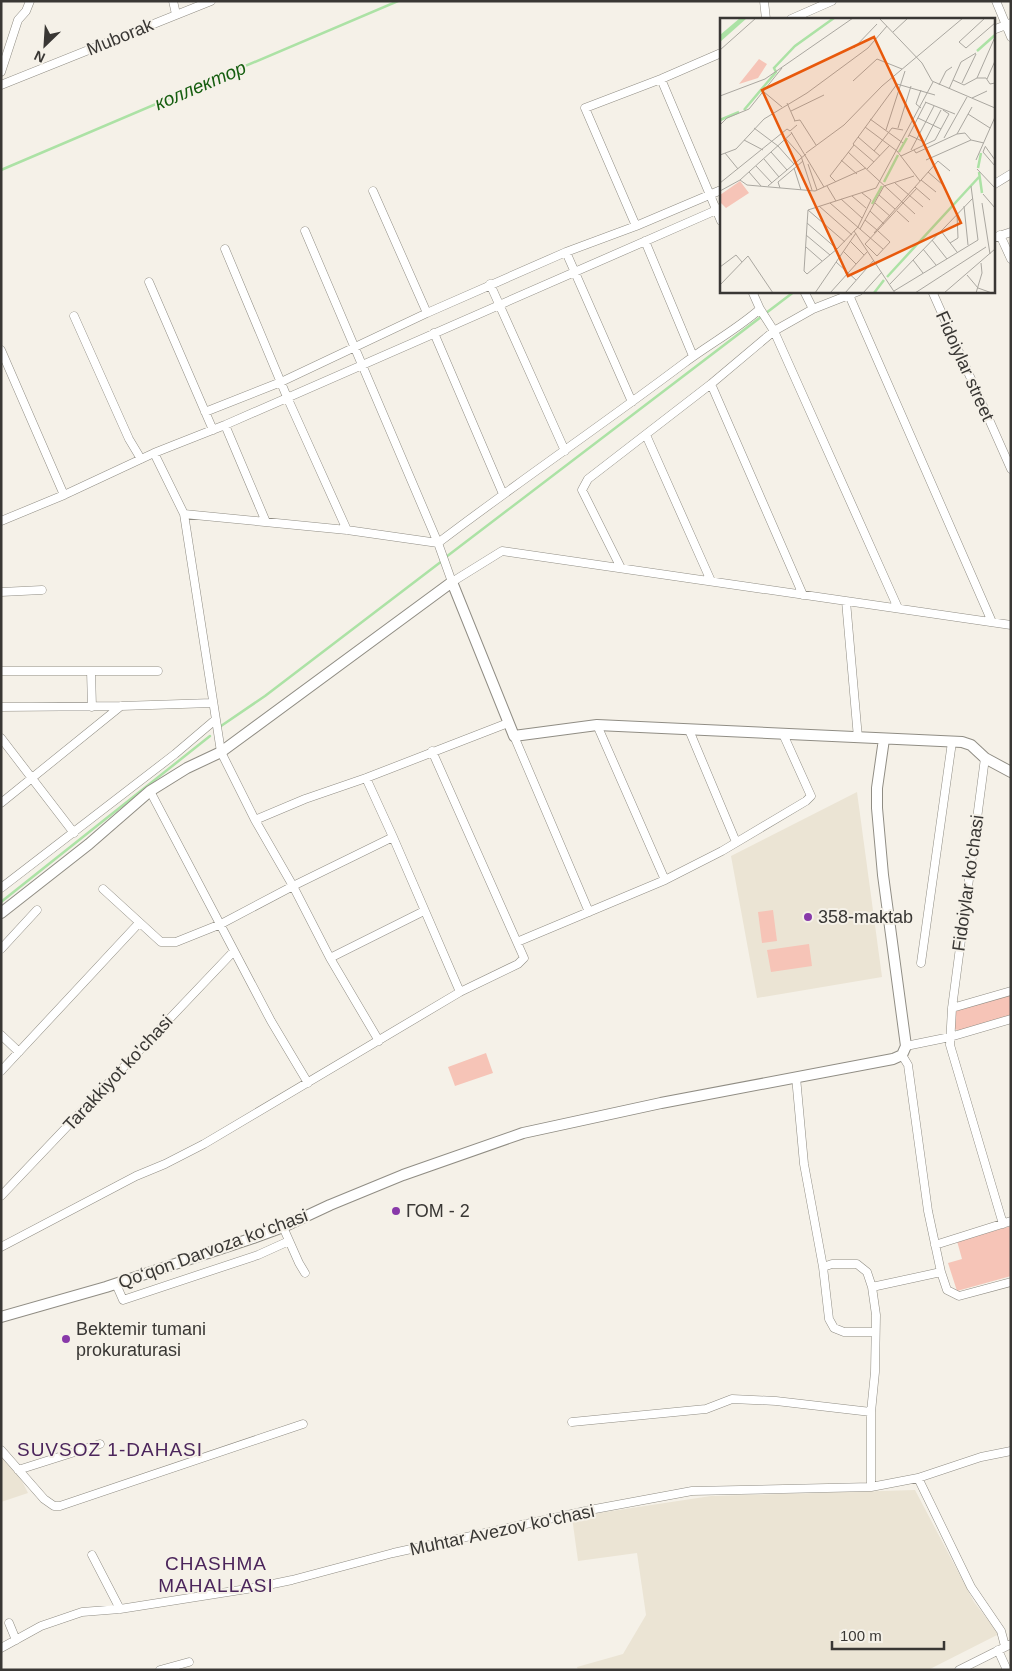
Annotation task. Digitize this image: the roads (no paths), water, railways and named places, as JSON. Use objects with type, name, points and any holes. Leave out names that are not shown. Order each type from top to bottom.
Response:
[{"type":"street","points":[[1,72],[18,20],[26,11],[30,1]]},
{"type":"street","points":[[173,1],[176,14]]},
{"type":"street","name":"Muborak","points":[[1,85],[211,1]]},
{"type":"street","points":[[764,1],[766,18]]},
{"type":"street","points":[[793,18],[832,1]]},
{"type":"street","points":[[996,1],[1008,24],[1011,38]]},
{"type":"street","points":[[994,30],[1008,24]]},
{"type":"street","points":[[636,226],[585,108],[661,79],[720,53]]},
{"type":"street","points":[[1,521],[718,209],[709,196],[661,79]]},
{"type":"street","points":[[994,184],[1011,174]]},
{"type":"street","points":[[373,190],[427,313]]},
{"type":"street","points":[[205,412],[281,382],[490,284],[720,190]]},
{"type":"street","points":[[306,231],[361,365],[438,543],[508,723],[589,912]]},
{"type":"street","points":[[1011,232],[997,236],[1011,259]]},
{"type":"street","points":[[645,241],[693,356]]},
{"type":"street","points":[[225,249],[287,397],[347,530]]},
{"type":"street","points":[[566,252],[632,402]]},
{"type":"street","points":[[149,282],[213,430]]},
{"type":"street","points":[[490,284],[565,451]]},
{"type":"street","points":[[752,292],[760,309],[774,331],[898,608]]},
{"type":"street","points":[[807,292],[813,309]]},
{"type":"street","name":"Fidoiylar street","points":[[932,292],[1011,469]]},
{"type":"street","points":[[621,568],[582,490],[588,479],[711,384],[774,331],[813,309],[847,293],[992,622]]},
{"type":"street","points":[[184,514],[347,530],[438,543],[760,309]]},
{"type":"street","points":[[74,316],[129,439],[142,459]]},
{"type":"street","points":[[434,333],[503,494]]},
{"type":"street","points":[[1,350],[64,495]]},
{"type":"street","points":[[711,384],[803,595]]},
{"type":"street","points":[[225,425],[266,522]]},
{"type":"street","points":[[646,435],[711,581]]},
{"type":"street","points":[[154,453],[184,514],[220,752],[330,958],[379,1041]]},
{"type":"street","points":[[1,913],[89,844],[150,791],[187,768],[220,752],[452,582],[502,551],[1011,625]]},
{"type":"street","points":[[1,592],[42,590]]},
{"type":"street","points":[[846,601],[858,738]]},
{"type":"street","points":[[1,671],[158,671]]},
{"type":"street","points":[[91,671],[92,707]]},
{"type":"street","points":[[1,713],[4,705],[92,707],[212,703]]},
{"type":"street","points":[[1,803],[121,706]]},
{"type":"street","points":[[1,888],[175,754],[215,720]]},
{"type":"street","points":[[255,820],[305,799],[366,778],[508,723]]},
{"type":"street","points":[[514,736],[597,725],[962,742],[971,745],[985,758],[1011,772]]},
{"type":"street","points":[[597,725],[665,880]]},
{"type":"street","points":[[689,730],[736,842]]},
{"type":"street","points":[[517,942],[665,880],[722,851],[806,801],[811,796],[783,734]]},
{"type":"street","points":[[1,738],[74,833]]},
{"type":"street","points":[[884,739],[877,788],[883,875],[904,1050],[908,1065],[928,1211],[941,1272],[947,1290],[959,1296],[1011,1282]]},
{"type":"street","name":"Fidoiylar ko'chasi","points":[[921,963],[952,742]]},
{"type":"street","points":[[1,1247],[136,1176],[204,1144],[460,992],[518,964],[524,958],[432,752]]},
{"type":"street","name":"Fidoiylar ko'chasi","points":[[985,758],[952,1008],[950,1045],[1007,1223]]},
{"type":"street","points":[[366,778],[394,837],[460,992]]},
{"type":"street","points":[[150,791],[271,1021],[308,1083]]},
{"type":"street","points":[[104,889],[139,924],[161,942],[176,942],[221,924],[293,886],[394,837]]},
{"type":"street","points":[[1,949],[37,910]]},
{"type":"street","points":[[330,958],[424,911]]},
{"type":"street","points":[[1,1071],[139,924]]},
{"type":"street","name":"Tarakkiyot ko'chasi","points":[[1,1196],[234,951]]},
{"type":"street","points":[[952,1008],[1011,991]]},
{"type":"street","points":[[904,1050],[1011,1019]]},
{"type":"street","points":[[1,1035],[19,1052]]},
{"type":"street","name":"Qoʻqon Darvoza koʻchasi","points":[[1,1317],[116,1284],[283,1227],[403,1175],[536,1130],[652,1105],[892,1058],[904,1050]]},
{"type":"street","points":[[796,1077],[804,1164],[823,1268],[829,1318],[834,1328],[844,1332],[875,1332]]},
{"type":"street","points":[[935,1246],[1007,1223]]},
{"type":"street","points":[[283,1227],[305,1273]]},
{"type":"street","points":[[116,1284],[124,1300],[258,1255],[289,1241]]},
{"type":"street","points":[[823,1268],[832,1264],[857,1264],[867,1272],[872,1288],[876,1315],[875,1372],[871,1412],[871,1487]]},
{"type":"street","points":[[872,1288],[941,1272]]},
{"type":"street","points":[[572,1422],[706,1409],[732,1399],[871,1412]]},
{"type":"street","points":[[1,1450],[44,1499],[54,1506],[66,1505],[303,1424]]},
{"type":"street","points":[[18,1470],[100,1444]]},
{"type":"street","name":"Muhtar Avezov ko'chasi","points":[[1,1648],[41,1626],[82,1612],[120,1609],[253,1588],[292,1580],[401,1551],[692,1491],[871,1487],[918,1478],[980,1457],[1011,1451]]},
{"type":"street","points":[[918,1478],[971,1587],[1002,1631],[1008,1645],[959,1670]]},
{"type":"street","points":[[92,1555],[120,1609]]},
{"type":"street","points":[[9,1623],[16,1640]]},
{"type":"street","points":[[998,1650],[1006,1666]]},
{"type":"street","points":[[160,1670],[189,1662]]},
{"type":"waterway","name":"коллектор","points":[[1,170],[398,1]]},
{"type":"waterway","points":[[446,557],[794,292]]},
{"type":"waterway","points":[[221,726],[265,696],[442,561]]},
{"type":"waterway","points":[[1,902],[210,736]]},
{"type":"place","name":"358-maktab","points":[[808,917]]},
{"type":"place","name":"ГОМ - 2","points":[[396,1211]]},
{"type":"place","name":"Bektemir tumani prokuraturasi","points":[[66,1339]]},
{"type":"district","name":"SUVSOZ 1-DAHASI","points":[[110,1449]]},
{"type":"district","name":"CHASHMA MAHALLASI","points":[[216,1574]]}]
